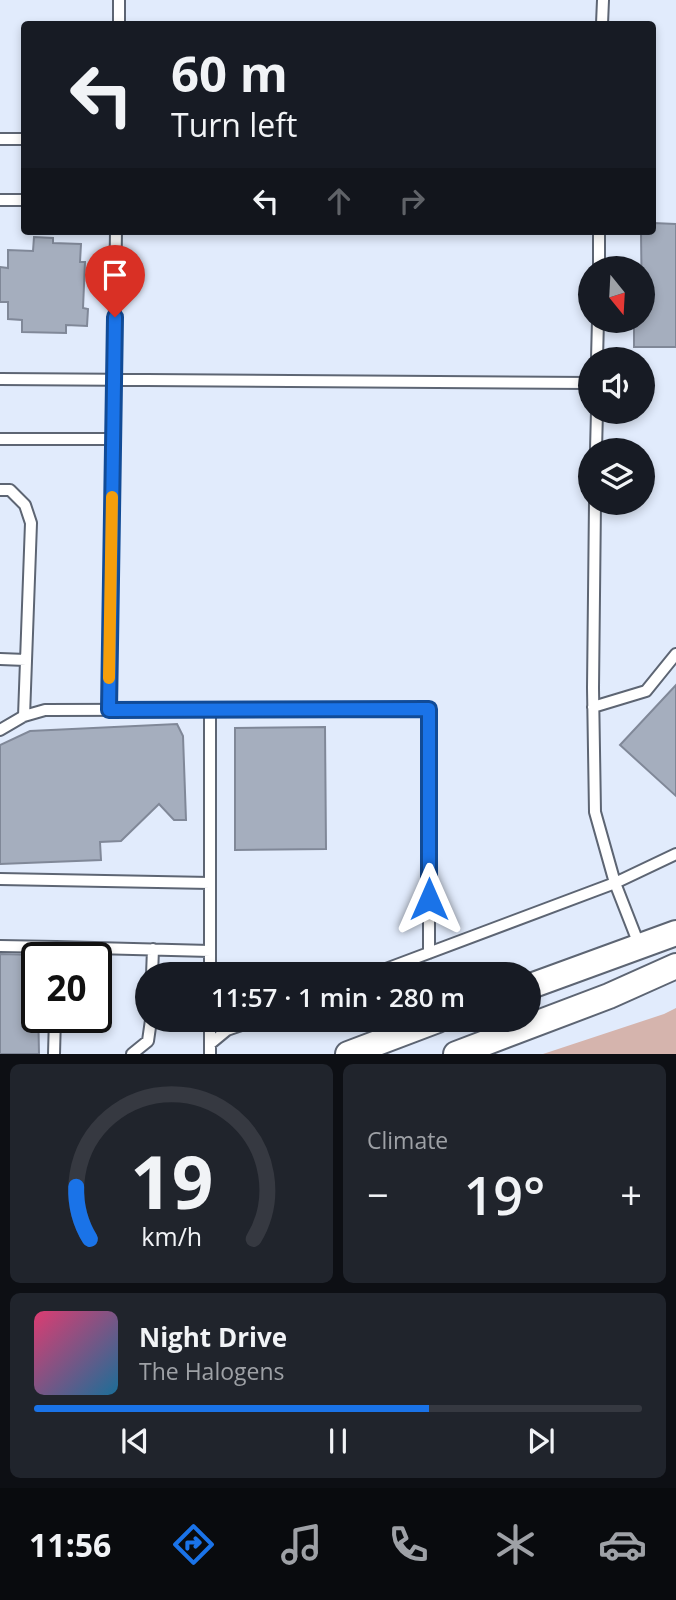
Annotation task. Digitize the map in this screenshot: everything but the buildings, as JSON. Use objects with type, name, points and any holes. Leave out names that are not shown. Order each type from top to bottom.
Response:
[{"type":"street","points":[[541,982],[676,933]]},
{"type":"street","points":[[640,948],[652,977]]},
{"type":"street","points":[[456,1054],[676,966]]},
{"type":"street","points":[[348,1054],[407,1032]]},
{"type":"lane","points":[[119,0],[119,21]]},
{"type":"lane","points":[[602,21],[603,0]]},
{"type":"lane","points":[[0,139],[21,139]]},
{"type":"lane","points":[[0,200],[21,200]]},
{"type":"lane","points":[[109,710],[116,235]]},
{"type":"lane","points":[[599,235],[599,256]]},
{"type":"lane","points":[[0,379],[578,383]]},
{"type":"lane","points":[[0,439],[113,439]]},
{"type":"lane","points":[[0,490],[10,490],[25,505],[31,523],[24,716]]},
{"type":"lane","points":[[595,515],[595,812],[615,883],[640,948]]},
{"type":"lane","points":[[593,707],[646,691],[676,654]]},
{"type":"lane","points":[[0,659],[26,660]]},
{"type":"lane","points":[[0,730],[24,716],[45,710],[429,709],[429,953]]},
{"type":"lane","points":[[210,710],[210,962]]},
{"type":"lane","points":[[405,962],[615,883],[676,854]]},
{"type":"lane","points":[[0,879],[210,883]]},
{"type":"lane","points":[[0,946],[21,948]]},
{"type":"lane","points":[[152,962],[153,949]]},
{"type":"lane","points":[[112,950],[210,951]]},
{"type":"lane","points":[[132,1054],[148,1041],[149,1032]]},
{"type":"lane","points":[[210,1049],[225,1032]]},
{"type":"lane","points":[[54,1054],[55,1033]]},
{"type":"shaded area","points":[[676,1008],[676,1054],[543,1054],[664,1014]]},
{"type":"slow traffic","points":[[109,678],[112,497]]},
{"type":"route","points":[[115,317],[109,710],[429,709],[429,899]]}]
